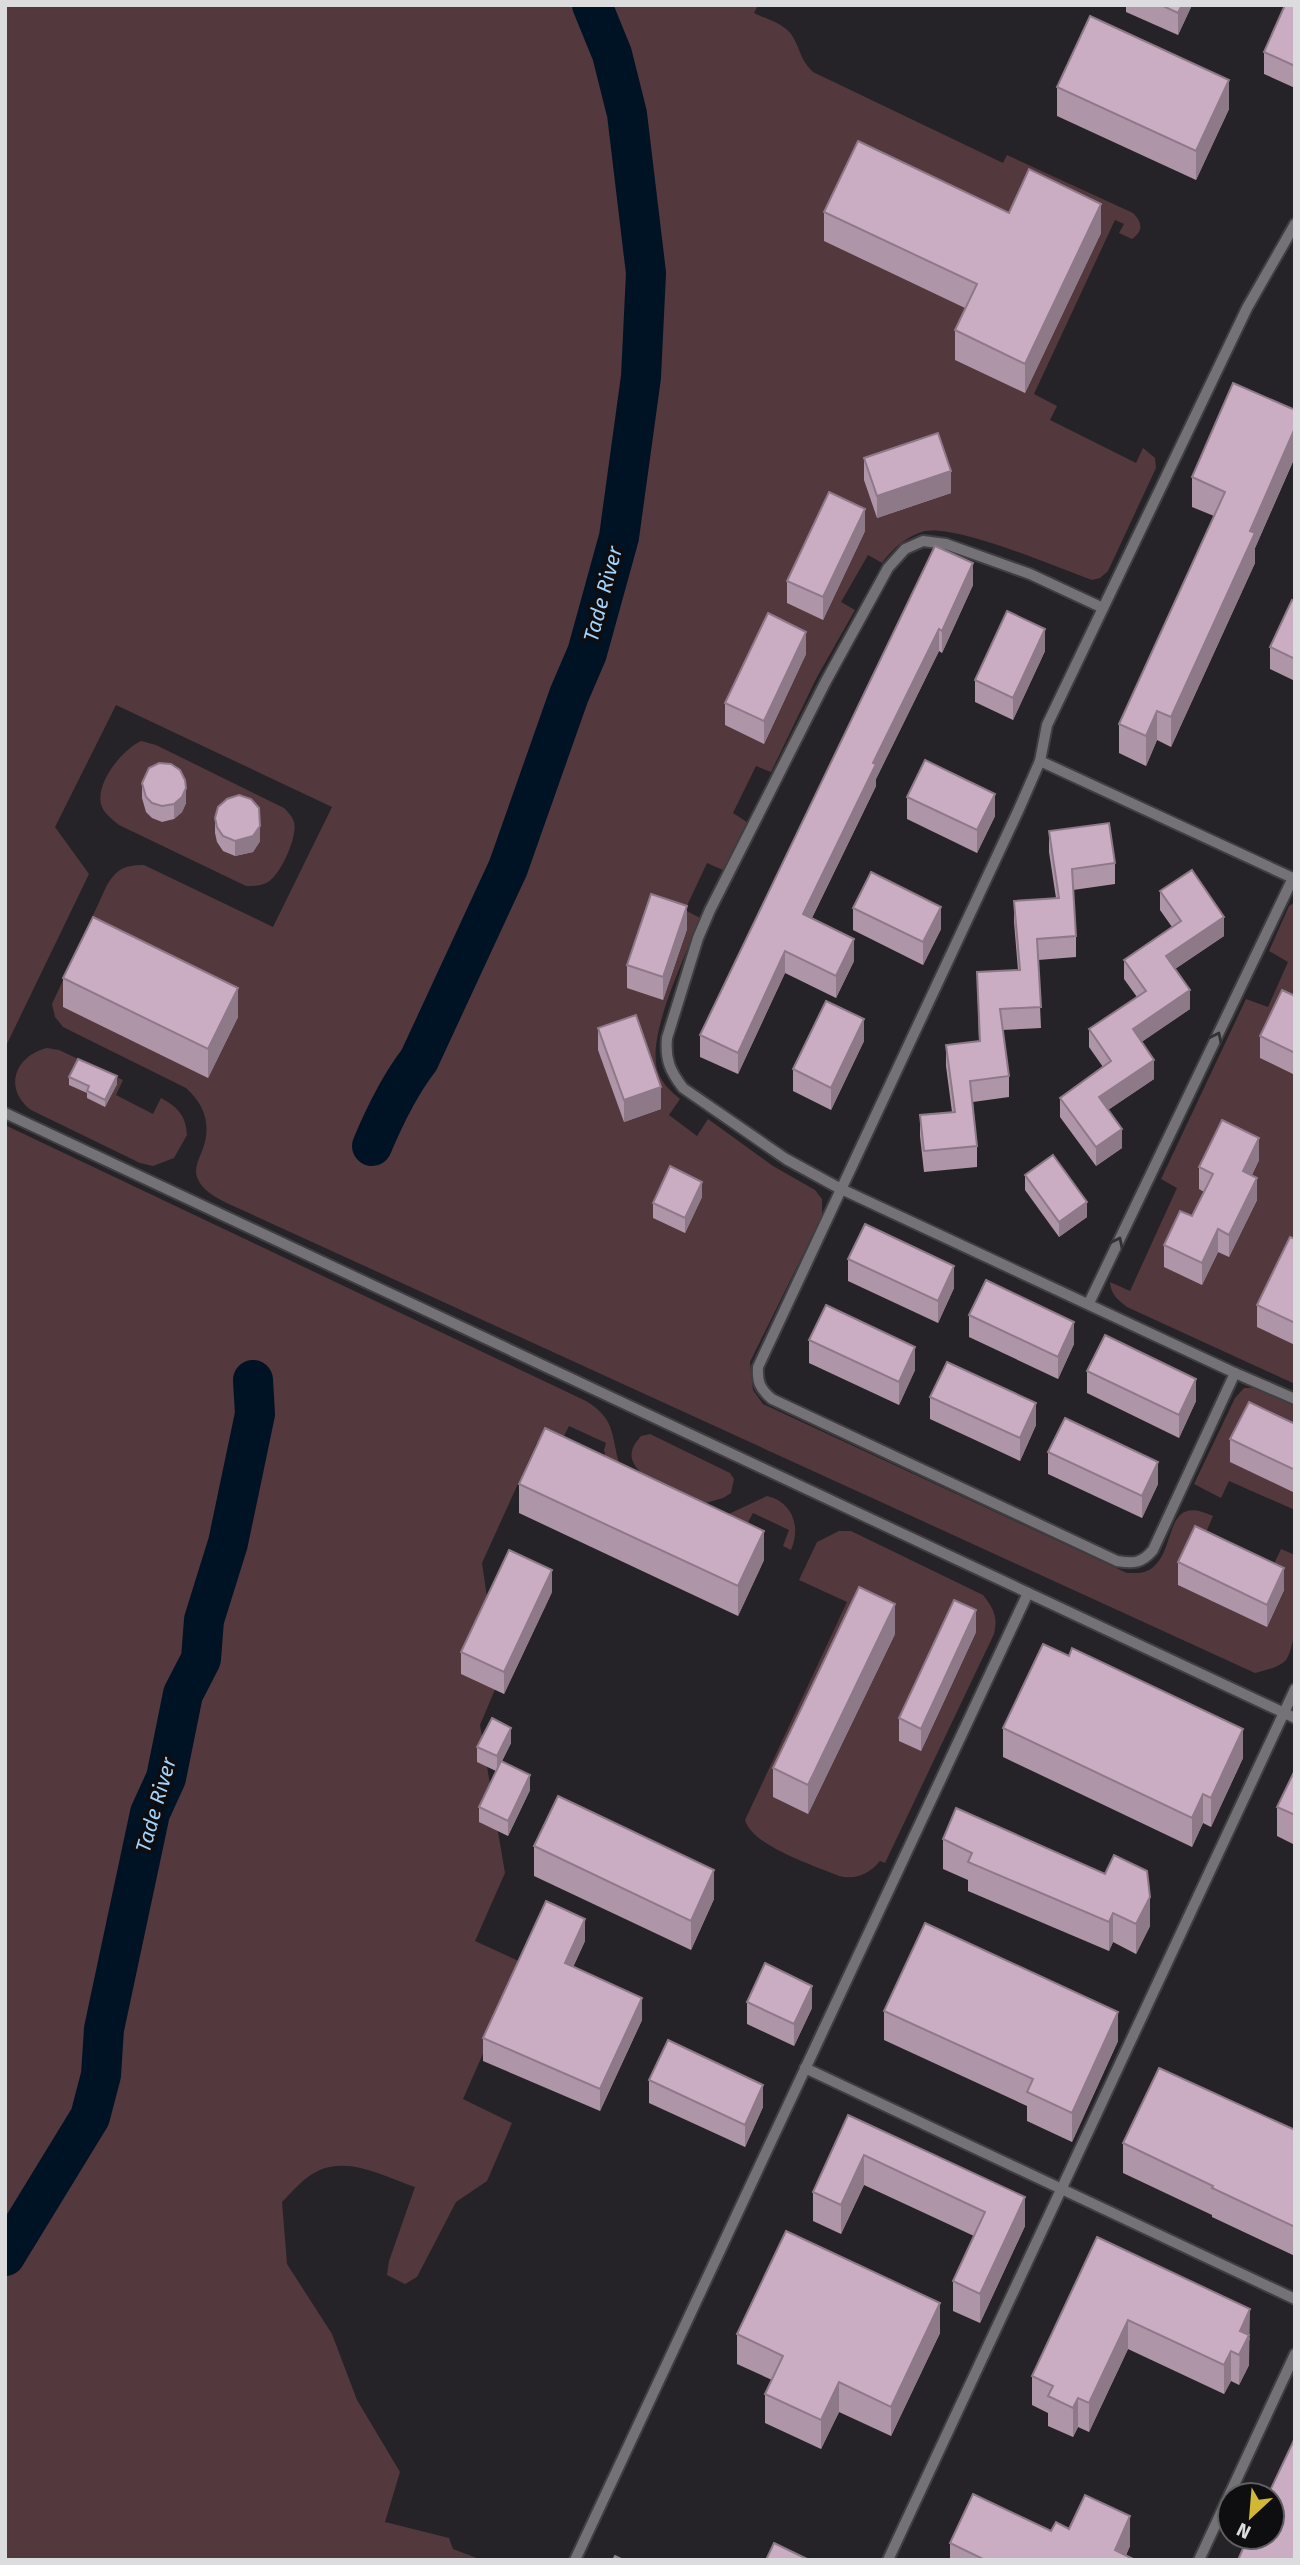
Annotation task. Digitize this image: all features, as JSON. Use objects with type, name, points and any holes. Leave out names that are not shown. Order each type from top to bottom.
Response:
[{"type":"lane","points":[[1235,1373],[1153,1550],[1145,1560],[1133,1564],[1117,1561],[772,1399],[762,1391],[757,1380],[758,1367],[839,1188],[1040,761],[1047,725],[1247,308],[1295,224]]},
{"type":"lane","points":[[1103,607],[1030,574],[946,544],[923,541],[905,549],[888,568],[826,681],[706,919],[667,1038],[665,1055],[670,1072],[702,1102],[786,1159],[839,1188],[1295,1399]]},
{"type":"lane","points":[[1040,761],[1294,879],[1089,1303]]},
{"type":"lane","points":[[5,1112],[1295,1718]]},
{"type":"lane","points":[[575,2560],[1028,1593]]},
{"type":"lane","points":[[888,2560],[1295,1689]]},
{"type":"lane","points":[[805,2068],[1295,2299]]},
{"type":"lane","points":[[1199,2560],[1295,2354]]},
{"type":"shaded area","points":[[5,5],[758,5],[754,13],[790,32],[803,59],[813,72],[1003,163],[1007,155],[1133,213],[1140,224],[1140,230],[1132,239],[1119,233],[1124,224],[1115,220],[1034,394],[1057,406],[1050,420],[1136,463],[1143,448],[1155,458],[1156,468],[1108,571],[1100,578],[1092,580],[983,540],[940,531],[925,531],[907,539],[882,563],[868,555],[841,602],[855,610],[817,677],[771,772],[756,766],[733,813],[747,822],[723,870],[707,863],[685,910],[700,918],[662,1019],[656,1059],[663,1082],[680,1099],[669,1115],[697,1136],[708,1119],[773,1166],[815,1190],[822,1199],[822,1216],[750,1362],[753,1390],[763,1404],[1127,1573],[1149,1570],[1158,1562],[1178,1518],[1185,1512],[1197,1510],[1213,1516],[1205,1535],[1273,1566],[1281,1549],[1295,1555],[1295,1625],[1290,1651],[1283,1663],[1255,1673],[209,1193],[196,1174],[206,1133],[205,1116],[198,1101],[186,1088],[63,1027],[55,1017],[52,1004],[107,885],[118,872],[126,867],[144,865],[273,927],[332,807],[116,705],[55,827],[89,874],[5,1048]]},
{"type":"shaded area","points":[[141,741],[156,745],[284,808],[291,816],[295,828],[291,845],[273,878],[263,884],[246,886],[119,825],[108,816],[101,804],[102,786],[119,759]]},
{"type":"shaded area","points":[[1295,902],[1295,1384],[1127,1307],[1115,1296],[1110,1282],[1130,1291],[1177,1188],[1161,1179],[1246,999],[1268,1007],[1288,962],[1269,951],[1289,906]]},
{"type":"shaded area","points":[[47,1048],[59,1050],[123,1080],[116,1095],[153,1114],[161,1098],[172,1105],[183,1117],[187,1135],[174,1158],[153,1166],[140,1163],[31,1110],[17,1092],[16,1074],[27,1058]]},
{"type":"shaded area","points":[[5,1121],[7,1126],[586,1401],[602,1414],[610,1428],[619,1463],[600,1466],[606,1443],[569,1426],[560,1444],[550,1448],[537,1442],[482,1563],[499,1680],[480,1725],[505,1873],[475,1941],[523,1963],[463,2099],[512,2123],[487,2181],[456,2202],[417,2277],[405,2284],[387,2275],[389,2261],[415,2187],[356,2167],[332,2167],[309,2176],[282,2202],[287,2264],[332,2334],[357,2400],[400,2472],[385,2522],[449,2538],[453,2549],[482,2560],[5,2560]]},
{"type":"shaded area","points":[[1244,1388],[1255,1388],[1295,1406],[1295,1510],[1229,1481],[1221,1498],[1194,1484],[1235,1398]]},
{"type":"shaded area","points":[[650,1434],[730,1473],[734,1479],[731,1493],[699,1505],[668,1491],[646,1477],[632,1460],[632,1451],[641,1436]]},
{"type":"shaded area","points":[[767,1496],[776,1499],[789,1510],[795,1524],[791,1550],[783,1546],[789,1530],[753,1513],[744,1530],[720,1518]]},
{"type":"shaded area","points":[[839,1531],[851,1531],[983,1595],[992,1609],[996,1623],[994,1634],[885,1863],[880,1861],[867,1873],[851,1877],[839,1876],[771,1847],[750,1829],[745,1820],[847,1602],[799,1580],[817,1542]]},
{"type":"building","points":[[1161,5],[1182,5],[1178,13]]},
{"type":"building","points":[[1285,5],[1295,5],[1295,66],[1264,52]]},
{"type":"building","points":[[1090,16],[1229,80],[1196,151],[1057,87]]},
{"type":"building","points":[[858,141],[1009,213],[1029,169],[1101,204],[1025,364],[955,330],[977,284],[824,212]]},
{"type":"building","points":[[1233,383],[1295,410],[1295,428],[1250,531],[1255,533],[1171,717],[1157,711],[1146,736],[1119,724],[1225,492],[1192,477]]},
{"type":"building","points":[[938,433],[951,471],[877,496],[864,458]]},
{"type":"building","points":[[829,492],[865,509],[823,597],[787,581]]},
{"type":"building","points":[[935,546],[973,563],[942,631],[939,629],[873,763],[876,764],[803,914],[854,939],[836,976],[785,951],[738,1053],[700,1035]]},
{"type":"building","points":[[1292,600],[1295,602],[1295,659],[1270,647]]},
{"type":"building","points":[[1007,611],[1045,629],[1013,698],[975,680]]},
{"type":"building","points":[[768,613],[806,632],[764,721],[725,703]]},
{"type":"building","points":[[925,760],[995,794],[977,830],[907,797]]},
{"type":"building","points":[[159,763],[171,764],[180,770],[185,780],[186,788],[182,797],[174,804],[162,806],[152,803],[146,797],[142,783],[149,768]]},
{"type":"building","points":[[239,795],[251,799],[259,808],[260,826],[253,836],[235,841],[223,836],[215,818],[218,807],[227,799]]},
{"type":"building","points":[[1109,823],[1115,863],[1072,869],[1076,936],[1037,939],[1041,1007],[1000,1009],[1009,1076],[970,1081],[977,1146],[924,1151],[920,1115],[955,1112],[946,1045],[980,1041],[977,972],[1020,970],[1014,901],[1059,898],[1049,831]]},
{"type":"building","points":[[1192,870],[1224,917],[1166,956],[1190,990],[1133,1029],[1154,1060],[1099,1097],[1122,1129],[1096,1147],[1060,1098],[1111,1061],[1089,1029],[1146,991],[1124,960],[1181,921],[1160,891]]},
{"type":"building","points":[[871,872],[941,907],[923,942],[853,908]]},
{"type":"building","points":[[651,894],[687,906],[663,977],[627,965]]},
{"type":"building","points":[[93,917],[238,988],[208,1049],[63,978]]},
{"type":"building","points":[[1282,990],[1295,996],[1295,1053],[1260,1036]]},
{"type":"building","points":[[826,1001],[864,1019],[831,1088],[793,1069]]},
{"type":"building","points":[[636,1015],[661,1087],[624,1100],[598,1028]]},
{"type":"building","points":[[78,1059],[117,1076],[105,1100],[87,1091],[89,1086],[69,1077]]},
{"type":"building","points":[[1222,1120],[1259,1138],[1243,1171],[1257,1178],[1229,1235],[1218,1229],[1202,1263],[1164,1245],[1180,1211],[1192,1216],[1213,1174],[1199,1167]]},
{"type":"building","points":[[1053,1155],[1087,1202],[1059,1222],[1025,1175]]},
{"type":"building","points":[[670,1166],[702,1182],[685,1218],[653,1203]]},
{"type":"building","points":[[865,1224],[954,1266],[938,1301],[848,1259]]},
{"type":"building","points":[[1290,1237],[1295,1239],[1295,1323],[1257,1305]]},
{"type":"building","points":[[986,1280],[1074,1322],[1058,1357],[969,1315]]},
{"type":"building","points":[[826,1305],[915,1347],[899,1382],[809,1340]]},
{"type":"building","points":[[1105,1335],[1196,1379],[1179,1415],[1087,1371]]},
{"type":"building","points":[[947,1362],[1036,1403],[1020,1438],[930,1397]]},
{"type":"building","points":[[1249,1402],[1295,1424],[1295,1470],[1230,1439]]},
{"type":"building","points":[[1065,1418],[1158,1462],[1142,1496],[1048,1452]]},
{"type":"building","points":[[545,1428],[764,1531],[738,1586],[519,1484]]},
{"type":"building","points":[[1195,1526],[1284,1568],[1267,1605],[1178,1562]]},
{"type":"building","points":[[509,1550],[552,1570],[504,1672],[461,1652]]},
{"type":"building","points":[[859,1587],[895,1604],[808,1785],[773,1768]]},
{"type":"building","points":[[954,1600],[976,1610],[921,1729],[899,1718]]},
{"type":"building","points":[[1043,1644],[1069,1656],[1072,1648],[1243,1729],[1211,1798],[1203,1794],[1192,1818],[1003,1728]]},
{"type":"building","points":[[492,1718],[511,1728],[497,1756],[477,1747]]},
{"type":"building","points":[[501,1761],[530,1775],[508,1821],[479,1807]]},
{"type":"building","points":[[1295,1770],[1295,1815],[1277,1807]]},
{"type":"building","points":[[558,1796],[714,1870],[691,1921],[534,1846]]},
{"type":"building","points":[[956,1808],[1105,1874],[1114,1855],[1147,1871],[1150,1897],[1136,1924],[1113,1913],[1109,1922],[968,1862],[972,1853],[943,1839]]},
{"type":"building","points":[[546,1901],[585,1919],[565,1963],[642,1998],[600,2089],[483,2038]]},
{"type":"building","points":[[925,1923],[1118,2012],[1072,2113],[1027,2092],[1033,2079],[884,2011]]},
{"type":"building","points":[[765,1963],[812,1986],[794,2024],[747,2002]]},
{"type":"building","points":[[668,2040],[763,2085],[745,2125],[649,2080]]},
{"type":"building","points":[[1159,2068],[1295,2130],[1295,2227],[1123,2143]]},
{"type":"building","points":[[848,2115],[1025,2197],[980,2294],[953,2281],[985,2212],[864,2155],[841,2205],[813,2192]]},
{"type":"building","points":[[786,2231],[940,2303],[891,2407],[839,2382],[821,2420],[765,2394],[783,2356],[737,2334]]},
{"type":"building","points":[[1097,2237],[1250,2309],[1240,2331],[1249,2335],[1239,2355],[1231,2351],[1224,2365],[1128,2320],[1089,2403],[1078,2398],[1073,2408],[1048,2396],[1053,2386],[1032,2376]]},
{"type":"building","points":[[1295,2438],[1295,2560],[1238,2560],[1242,2551],[1286,2551],[1286,2481],[1275,2481]]},
{"type":"building","points":[[973,2494],[1051,2531],[1056,2522],[1069,2529],[1085,2495],[1130,2516],[1115,2550],[1135,2560],[985,2560],[950,2543]]},
{"type":"building","points":[[774,2543],[809,2560],[766,2560]]},
{"type":"waterway","name":"Tade River","points":[[372,1146],[393,1101],[419,1060],[508,868],[569,695],[587,653],[619,537],[641,377],[646,273],[627,114],[612,54],[592,5]]},
{"type":"waterway","name":"Tade River","points":[[5,2256],[90,2117],[101,2075],[104,2029],[150,1813],[166,1778],[183,1694],[201,1659],[204,1620],[228,1543],[255,1414],[253,1380]]}]
